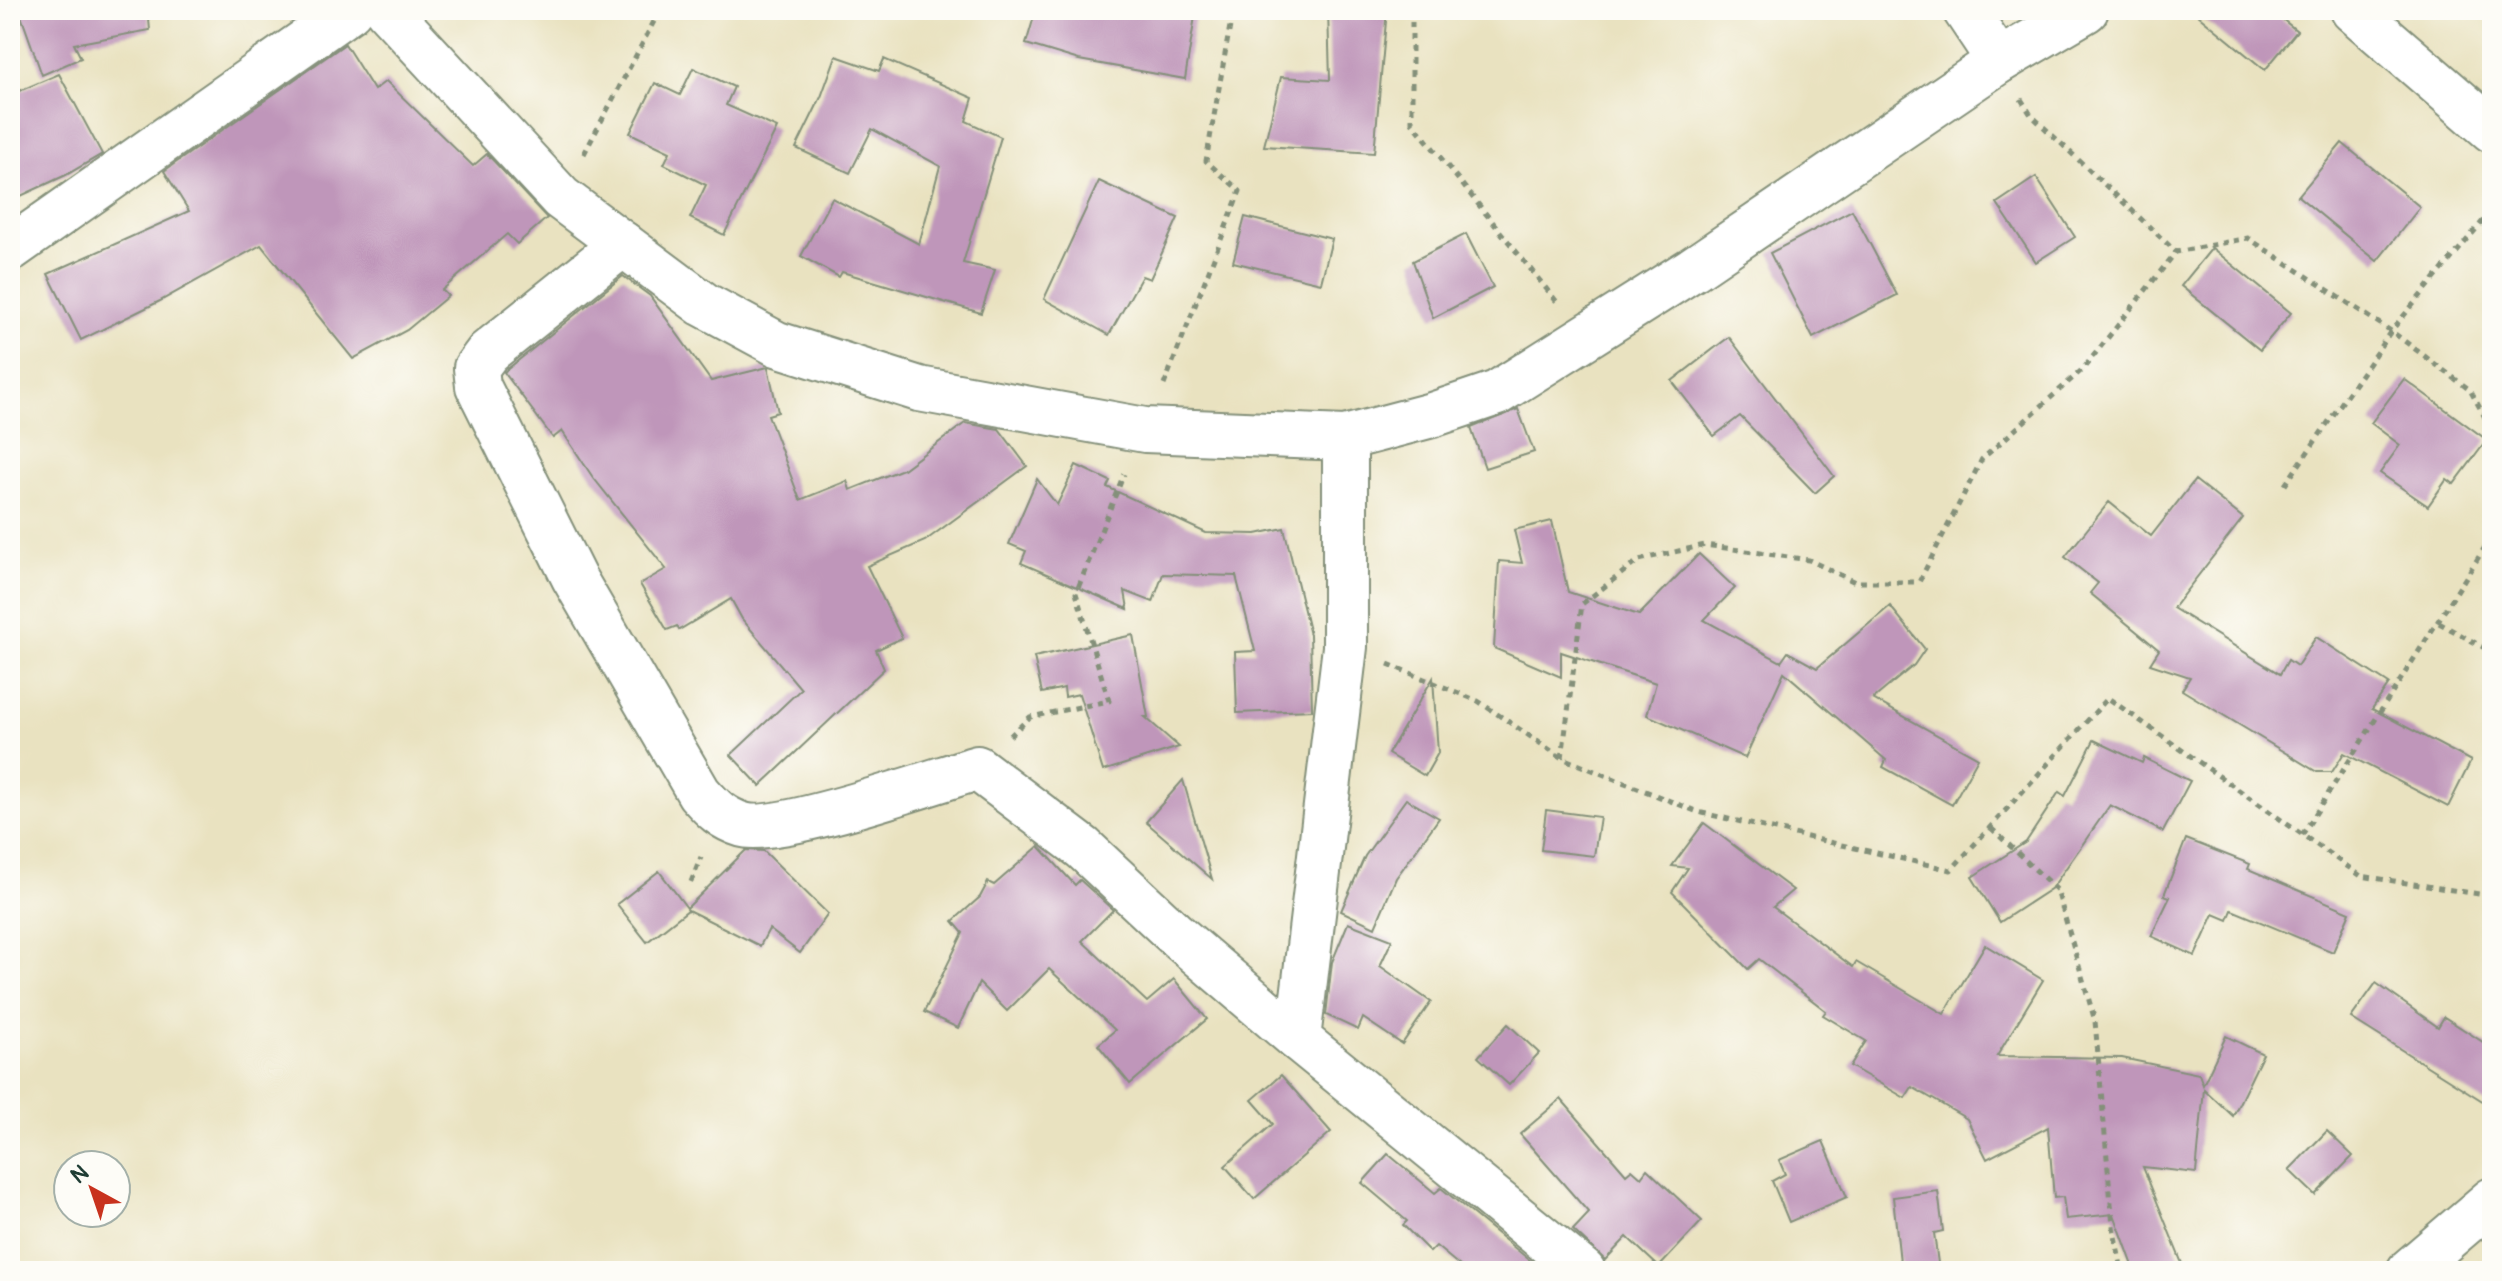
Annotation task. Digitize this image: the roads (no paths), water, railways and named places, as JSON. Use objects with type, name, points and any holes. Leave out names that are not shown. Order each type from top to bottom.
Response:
[{"type":"street","points":[[10,249],[350,10]]},
{"type":"street","points":[[387,10],[561,198],[703,304],[777,344],[919,389],[1145,430],[1345,438],[1432,415],[1497,393],[1586,338],[1999,61],[2086,10]]},
{"type":"street","points":[[1965,10],[1999,61]]},
{"type":"street","points":[[2353,10],[2492,130]]},
{"type":"street","points":[[623,244],[488,352],[476,368],[478,386],[574,578],[699,793],[719,816],[746,826],[781,825],[977,768],[1083,848],[1175,934],[1298,1039],[1583,1271]]},
{"type":"street","points":[[1298,1039],[1345,647],[1345,438]]},
{"type":"street","points":[[2409,1271],[2492,1200]]}]
